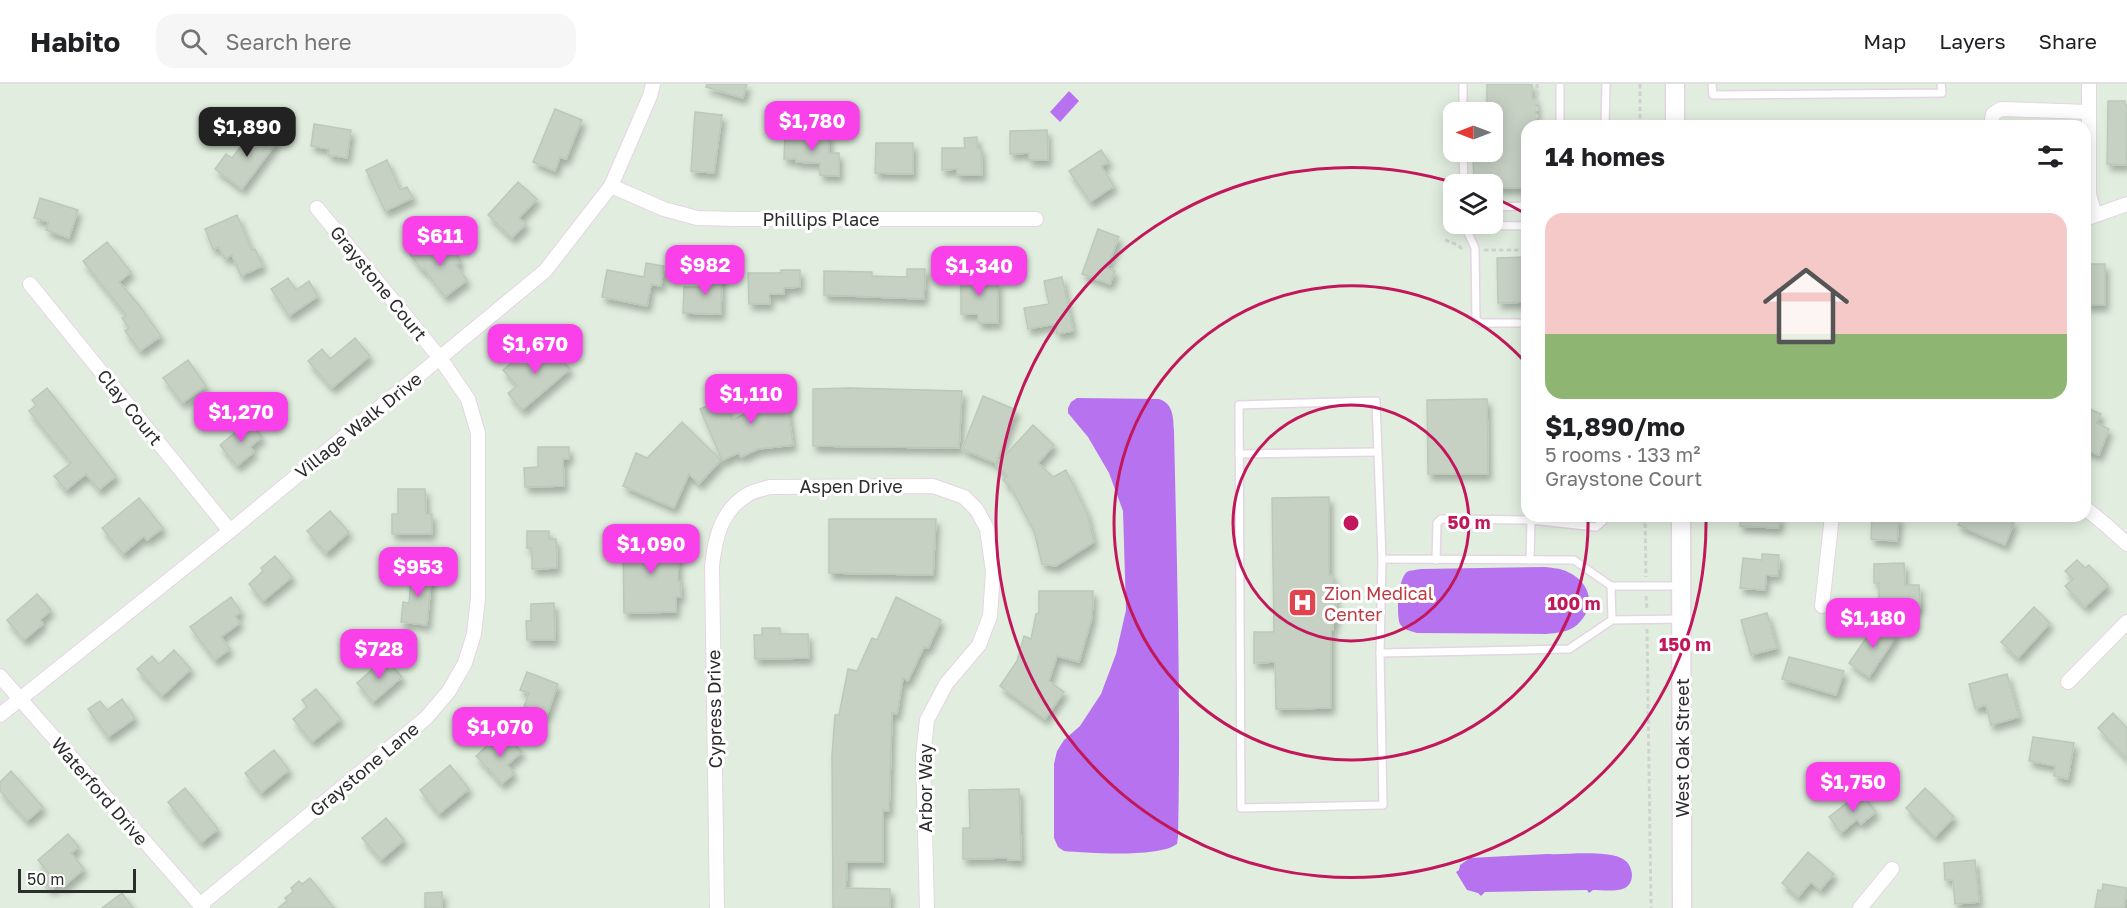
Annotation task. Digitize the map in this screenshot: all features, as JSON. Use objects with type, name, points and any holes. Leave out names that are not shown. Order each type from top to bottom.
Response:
[{"type":"main road","points":[[1675,84],[1676,120]]},
{"type":"main road","name":"West Oak Street","points":[[1681,522],[1682,908]]},
{"type":"street","name":"Village Walk Drive","points":[[0,715],[230,531],[546,272],[611,186],[653,84]]},
{"type":"street","points":[[2089,84],[2089,120]]},
{"type":"street","points":[[1992,120],[1993,114],[2001,109],[2089,112]]},
{"type":"street","name":"Phillips Place","points":[[611,186],[664,209],[697,218],[1036,219]]},
{"type":"street","points":[[2091,217],[2127,204]]},
{"type":"street","name":"Graystone Court","points":[[317,208],[440,358]]},
{"type":"street","name":"Clay Court","points":[[30,284],[230,531]]},
{"type":"street","name":"Graystone Lane","points":[[201,906],[426,718],[449,692],[465,663],[474,634],[478,598],[478,433],[468,399],[440,358]]},
{"type":"street","name":"Aspen Drive","points":[[727,514],[748,494],[770,487],[933,486],[964,497],[977,510]]},
{"type":"street","name":"Arbor Way","points":[[927,908],[923,756],[927,720],[946,684],[979,645],[990,616],[993,572],[987,529],[977,510]]},
{"type":"street","points":[[2091,513],[2127,544]]},
{"type":"street","name":"Cypress Drive","points":[[717,908],[712,566],[714,541],[727,514]]},
{"type":"street","points":[[1822,606],[1831,522]]},
{"type":"street","points":[[2068,682],[2127,622]]},
{"type":"street","name":"Waterford Drive","points":[[0,676],[201,906]]},
{"type":"street","points":[[1860,908],[1892,869]]},
{"type":"lane","points":[[1462,84],[1463,102]]},
{"type":"lane","points":[[1560,84],[1560,120]]},
{"type":"lane","points":[[1605,120],[1606,84]]},
{"type":"lane","points":[[1712,84],[1713,95],[1941,93],[1941,84]]},
{"type":"lane","points":[[1503,207],[1521,206]]},
{"type":"lane","points":[[1503,225],[1521,226]]},
{"type":"lane","points":[[1469,234],[1475,248],[1476,320],[1481,323],[1518,323]]},
{"type":"lane","points":[[1376,401],[1382,560],[1380,653],[1383,805],[1241,808],[1239,454],[1239,405],[1376,401]]},
{"type":"lane","points":[[1239,454],[1377,452]]},
{"type":"lane","points":[[1436,560],[1437,523],[1441,519],[1521,520]]},
{"type":"lane","points":[[1530,560],[1531,522]]},
{"type":"lane","points":[[1550,522],[1596,527],[1603,522]]},
{"type":"lane","points":[[1382,560],[1574,560],[1611,586],[1681,586]]},
{"type":"lane","points":[[1611,586],[1612,620]]},
{"type":"lane","points":[[1380,653],[1569,650],[1612,620],[1681,619]]},
{"type":"path","points":[[1537,84],[1537,120]]},
{"type":"path","points":[[1640,84],[1640,120]]},
{"type":"path","points":[[1445,240],[1458,245],[1463,250],[1468,250]]},
{"type":"path","points":[[1484,250],[1521,250]]},
{"type":"path","points":[[1645,522],[1651,908]]},
{"type":"shaded area","points":[[1069,91],[1079,101],[1060,122],[1050,112]]},
{"type":"shaded area","points":[[1077,398],[1159,399],[1168,404],[1173,416],[1178,634],[1178,837],[1177,844],[1155,851],[1123,854],[1064,851],[1058,847],[1054,838],[1054,764],[1057,751],[1064,740],[1080,726],[1101,694],[1116,654],[1126,610],[1123,511],[1109,473],[1088,437],[1068,413],[1071,402]]},
{"type":"shaded area","points":[[1545,567],[1561,569],[1572,574],[1585,586],[1588,593],[1588,609],[1584,617],[1570,629],[1546,634],[1417,633],[1405,629],[1400,624],[1398,605],[1400,589],[1408,571]]},
{"type":"shaded area","points":[[1595,853],[1621,858],[1630,867],[1631,881],[1622,889],[1593,890],[1589,893],[1587,890],[1485,892],[1481,896],[1467,890],[1456,872],[1460,865],[1470,858]]},
{"type":"building","points":[[707,84],[747,84],[743,98],[706,87]]},
{"type":"building","points":[[1487,84],[1532,84],[1532,99],[1536,99],[1536,120],[1521,120],[1521,188],[1503,188],[1503,174],[1474,174],[1473,162],[1503,162],[1503,102],[1487,102]]},
{"type":"building","points":[[2108,101],[2125,101],[2127,105],[2126,165],[2107,164]]},
{"type":"building","points":[[555,109],[582,120],[566,159],[560,157],[555,171],[533,162]]},
{"type":"building","points":[[695,112],[722,115],[714,173],[691,171]]},
{"type":"building","points":[[314,124],[351,130],[347,158],[328,155],[329,149],[311,146]]},
{"type":"building","points":[[256,126],[277,142],[242,189],[215,169],[226,154],[232,158]]},
{"type":"building","points":[[1047,130],[1048,160],[1029,160],[1029,153],[1010,154],[1010,131]]},
{"type":"building","points":[[785,134],[829,135],[829,153],[839,153],[839,176],[820,175],[820,163],[784,159]]},
{"type":"building","points":[[977,137],[977,148],[981,148],[982,175],[957,175],[957,169],[942,170],[942,148],[965,148],[964,138]]},
{"type":"building","points":[[876,143],[913,143],[913,174],[875,173]]},
{"type":"building","points":[[1101,150],[1109,162],[1101,166],[1114,186],[1090,202],[1069,171]]},
{"type":"building","points":[[387,160],[400,190],[407,187],[413,198],[385,211],[366,170]]},
{"type":"building","points":[[518,182],[537,199],[519,218],[526,224],[512,238],[488,215]]},
{"type":"building","points":[[40,198],[78,210],[69,238],[46,230],[49,222],[34,218]]},
{"type":"building","points":[[237,215],[252,250],[255,249],[263,266],[241,276],[232,255],[225,259],[219,247],[213,249],[205,229]]},
{"type":"building","points":[[1098,229],[1119,237],[1107,268],[1115,271],[1110,284],[1082,274]]},
{"type":"building","points":[[424,241],[429,248],[437,242],[445,253],[451,248],[461,261],[456,265],[467,280],[445,297],[409,253]]},
{"type":"building","points":[[107,242],[131,272],[119,282],[161,336],[140,351],[125,331],[129,328],[122,318],[126,315],[83,261]]},
{"type":"building","points":[[1521,257],[1521,302],[1498,303],[1497,258]]},
{"type":"building","points":[[646,263],[664,266],[661,286],[651,284],[647,306],[602,297],[607,270],[644,277]]},
{"type":"building","points":[[2091,264],[2105,264],[2105,305],[2091,305]]},
{"type":"building","points":[[907,269],[925,269],[924,299],[824,295],[824,271],[872,272],[872,276],[907,277]]},
{"type":"building","points":[[961,269],[980,269],[980,282],[998,282],[998,323],[978,323],[978,314],[961,314]]},
{"type":"building","points":[[706,270],[722,271],[721,314],[683,313],[684,287],[705,287]]},
{"type":"building","points":[[781,270],[800,270],[800,287],[784,288],[784,294],[769,294],[770,304],[749,304],[748,273],[781,273]]},
{"type":"building","points":[[1062,277],[1073,331],[1057,334],[1055,324],[1028,329],[1024,308],[1049,304],[1044,281]]},
{"type":"building","points":[[288,278],[296,290],[309,281],[318,296],[289,316],[271,289]]},
{"type":"building","points":[[355,338],[370,356],[332,388],[308,361],[322,349],[330,359]]},
{"type":"building","points":[[542,344],[553,357],[557,354],[570,369],[522,410],[508,393],[517,386],[503,370],[516,359],[519,363]]},
{"type":"building","points":[[188,360],[206,386],[182,403],[163,378]]},
{"type":"building","points":[[47,388],[116,476],[99,490],[86,474],[66,490],[54,476],[71,463],[29,411],[36,405],[32,400]]},
{"type":"building","points":[[785,388],[793,445],[758,449],[741,457],[739,453],[722,460],[700,409],[723,399],[732,420],[755,409],[753,392]]},
{"type":"building","points":[[813,389],[962,391],[959,448],[813,446]]},
{"type":"building","points":[[983,396],[1016,410],[996,463],[962,449]]},
{"type":"building","points":[[1487,399],[1488,474],[1428,474],[1427,400]]},
{"type":"building","points":[[2091,410],[2101,414],[2097,423],[2109,429],[2099,455],[2091,452]]},
{"type":"building","points":[[249,421],[262,437],[250,447],[254,452],[237,466],[220,445]]},
{"type":"building","points":[[682,422],[721,460],[699,484],[689,474],[674,508],[623,486],[636,453],[647,458]]},
{"type":"building","points":[[1033,425],[1054,445],[1038,463],[1053,477],[1066,470],[1087,513],[1094,542],[1056,566],[1042,564],[1034,531],[1011,488],[1003,480],[1007,476],[996,465]]},
{"type":"building","points":[[538,447],[569,447],[569,459],[563,459],[564,486],[525,487],[524,468],[538,467]]},
{"type":"building","points":[[398,489],[425,489],[426,514],[432,514],[432,534],[392,534],[392,514],[398,514]]},
{"type":"building","points":[[1329,497],[1329,575],[1333,575],[1333,584],[1335,584],[1336,622],[1333,622],[1333,630],[1331,630],[1331,708],[1276,709],[1275,662],[1254,663],[1254,632],[1274,632],[1272,498]]},
{"type":"building","points":[[139,498],[163,528],[147,540],[144,536],[123,554],[102,528]]},
{"type":"building","points":[[330,511],[349,532],[326,553],[307,531]]},
{"type":"building","points":[[829,519],[936,519],[933,575],[829,573]]},
{"type":"building","points":[[1740,522],[1780,522],[1779,528],[1740,526]]},
{"type":"building","points":[[1872,522],[1899,522],[1897,541],[1871,539]]},
{"type":"building","points":[[1959,522],[2014,523],[2005,545],[1958,525]]},
{"type":"building","points":[[527,531],[549,531],[549,539],[556,539],[557,568],[532,569],[532,548],[527,548]]},
{"type":"building","points":[[623,539],[679,539],[678,581],[680,581],[681,597],[676,597],[676,612],[624,613]]},
{"type":"building","points":[[1762,554],[1779,555],[1778,576],[1766,575],[1765,590],[1740,588],[1743,558],[1762,560]]},
{"type":"building","points":[[275,556],[292,577],[263,601],[249,584],[263,571],[261,568]]},
{"type":"building","points":[[2077,560],[2085,568],[2089,565],[2108,585],[2085,607],[2065,586],[2073,579],[2065,571]]},
{"type":"building","points":[[1904,563],[1905,585],[1919,585],[1920,608],[1879,609],[1879,583],[1874,583],[1874,564]]},
{"type":"building","points":[[412,568],[432,570],[427,625],[401,622],[403,602],[409,603]]},
{"type":"building","points":[[1039,591],[1093,591],[1092,618],[1079,662],[1057,656],[1049,681],[1064,692],[1045,719],[1000,686],[1017,661],[1024,636],[1031,639],[1036,614],[1039,613]]},
{"type":"building","points":[[37,594],[51,610],[40,620],[43,624],[24,640],[7,620]]},
{"type":"building","points":[[231,597],[241,612],[235,616],[240,623],[221,637],[230,649],[215,660],[190,627]]},
{"type":"building","points":[[896,597],[941,620],[928,648],[924,647],[908,681],[903,678],[897,714],[892,713],[889,811],[883,810],[883,862],[847,862],[846,888],[890,889],[890,908],[833,908],[832,755],[835,715],[839,715],[848,669],[857,671],[872,638],[877,640]]},
{"type":"building","points":[[554,603],[555,640],[527,640],[526,621],[531,621],[531,604]]},
{"type":"building","points":[[2034,607],[2050,623],[2018,658],[2001,642]]},
{"type":"building","points":[[1767,613],[1777,648],[1751,655],[1741,620]]},
{"type":"building","points":[[1878,621],[1897,635],[1869,677],[1849,663]]},
{"type":"building","points":[[762,628],[780,628],[780,634],[808,634],[809,658],[755,659],[754,635],[762,635]]},
{"type":"building","points":[[174,650],[191,669],[162,696],[137,669],[152,656],[159,664]]},
{"type":"building","points":[[1789,657],[1844,671],[1836,695],[1782,679]]},
{"type":"building","points":[[385,658],[402,677],[373,702],[357,683]]},
{"type":"building","points":[[527,672],[558,684],[547,715],[524,706],[529,693],[520,690]]},
{"type":"building","points":[[2007,674],[2019,717],[1991,725],[1986,705],[1975,708],[1969,684]]},
{"type":"building","points":[[316,689],[341,719],[312,742],[293,719],[307,707],[302,700]]},
{"type":"building","points":[[122,699],[135,718],[108,737],[88,709],[100,701],[107,710]]},
{"type":"building","points":[[2113,713],[2127,728],[2127,759],[2098,728]]},
{"type":"building","points":[[506,735],[522,752],[507,765],[514,773],[502,784],[476,756],[489,744],[492,747]]},
{"type":"building","points":[[2033,737],[2074,743],[2068,779],[2054,776],[2055,766],[2029,761]]},
{"type":"building","points":[[274,750],[289,770],[261,793],[245,773]]},
{"type":"building","points":[[450,765],[469,789],[439,814],[420,790]]},
{"type":"building","points":[[11,771],[43,807],[27,821],[0,791],[0,782]]},
{"type":"building","points":[[185,788],[218,829],[201,843],[168,802]]},
{"type":"building","points":[[1925,788],[1954,817],[1935,837],[1906,808]]},
{"type":"building","points":[[1019,789],[1021,860],[963,859],[963,828],[970,828],[969,790]]},
{"type":"building","points":[[1861,792],[1876,812],[1861,824],[1857,819],[1841,833],[1829,817]]},
{"type":"building","points":[[386,818],[404,840],[381,860],[362,838]]},
{"type":"building","points":[[68,834],[79,847],[71,853],[84,869],[63,887],[59,883],[51,890],[42,879],[49,873],[38,860]]},
{"type":"building","points":[[1808,852],[1834,874],[1820,890],[1811,882],[1798,897],[1782,883]]},
{"type":"building","points":[[1975,860],[1979,902],[1955,904],[1953,880],[1945,880],[1944,863]]},
{"type":"building","points":[[310,878],[334,908],[278,908],[293,892],[291,888],[299,881],[302,884]]},
{"type":"building","points":[[2103,884],[2127,888],[2124,908],[2095,908],[2098,890],[2102,891]]},
{"type":"building","points":[[442,892],[442,908],[425,908],[425,893]]},
{"type":"building","points":[[122,893],[133,908],[102,908]]},
{"type":"place","name":"Zion Medical Center","points":[[1303,603]]}]
